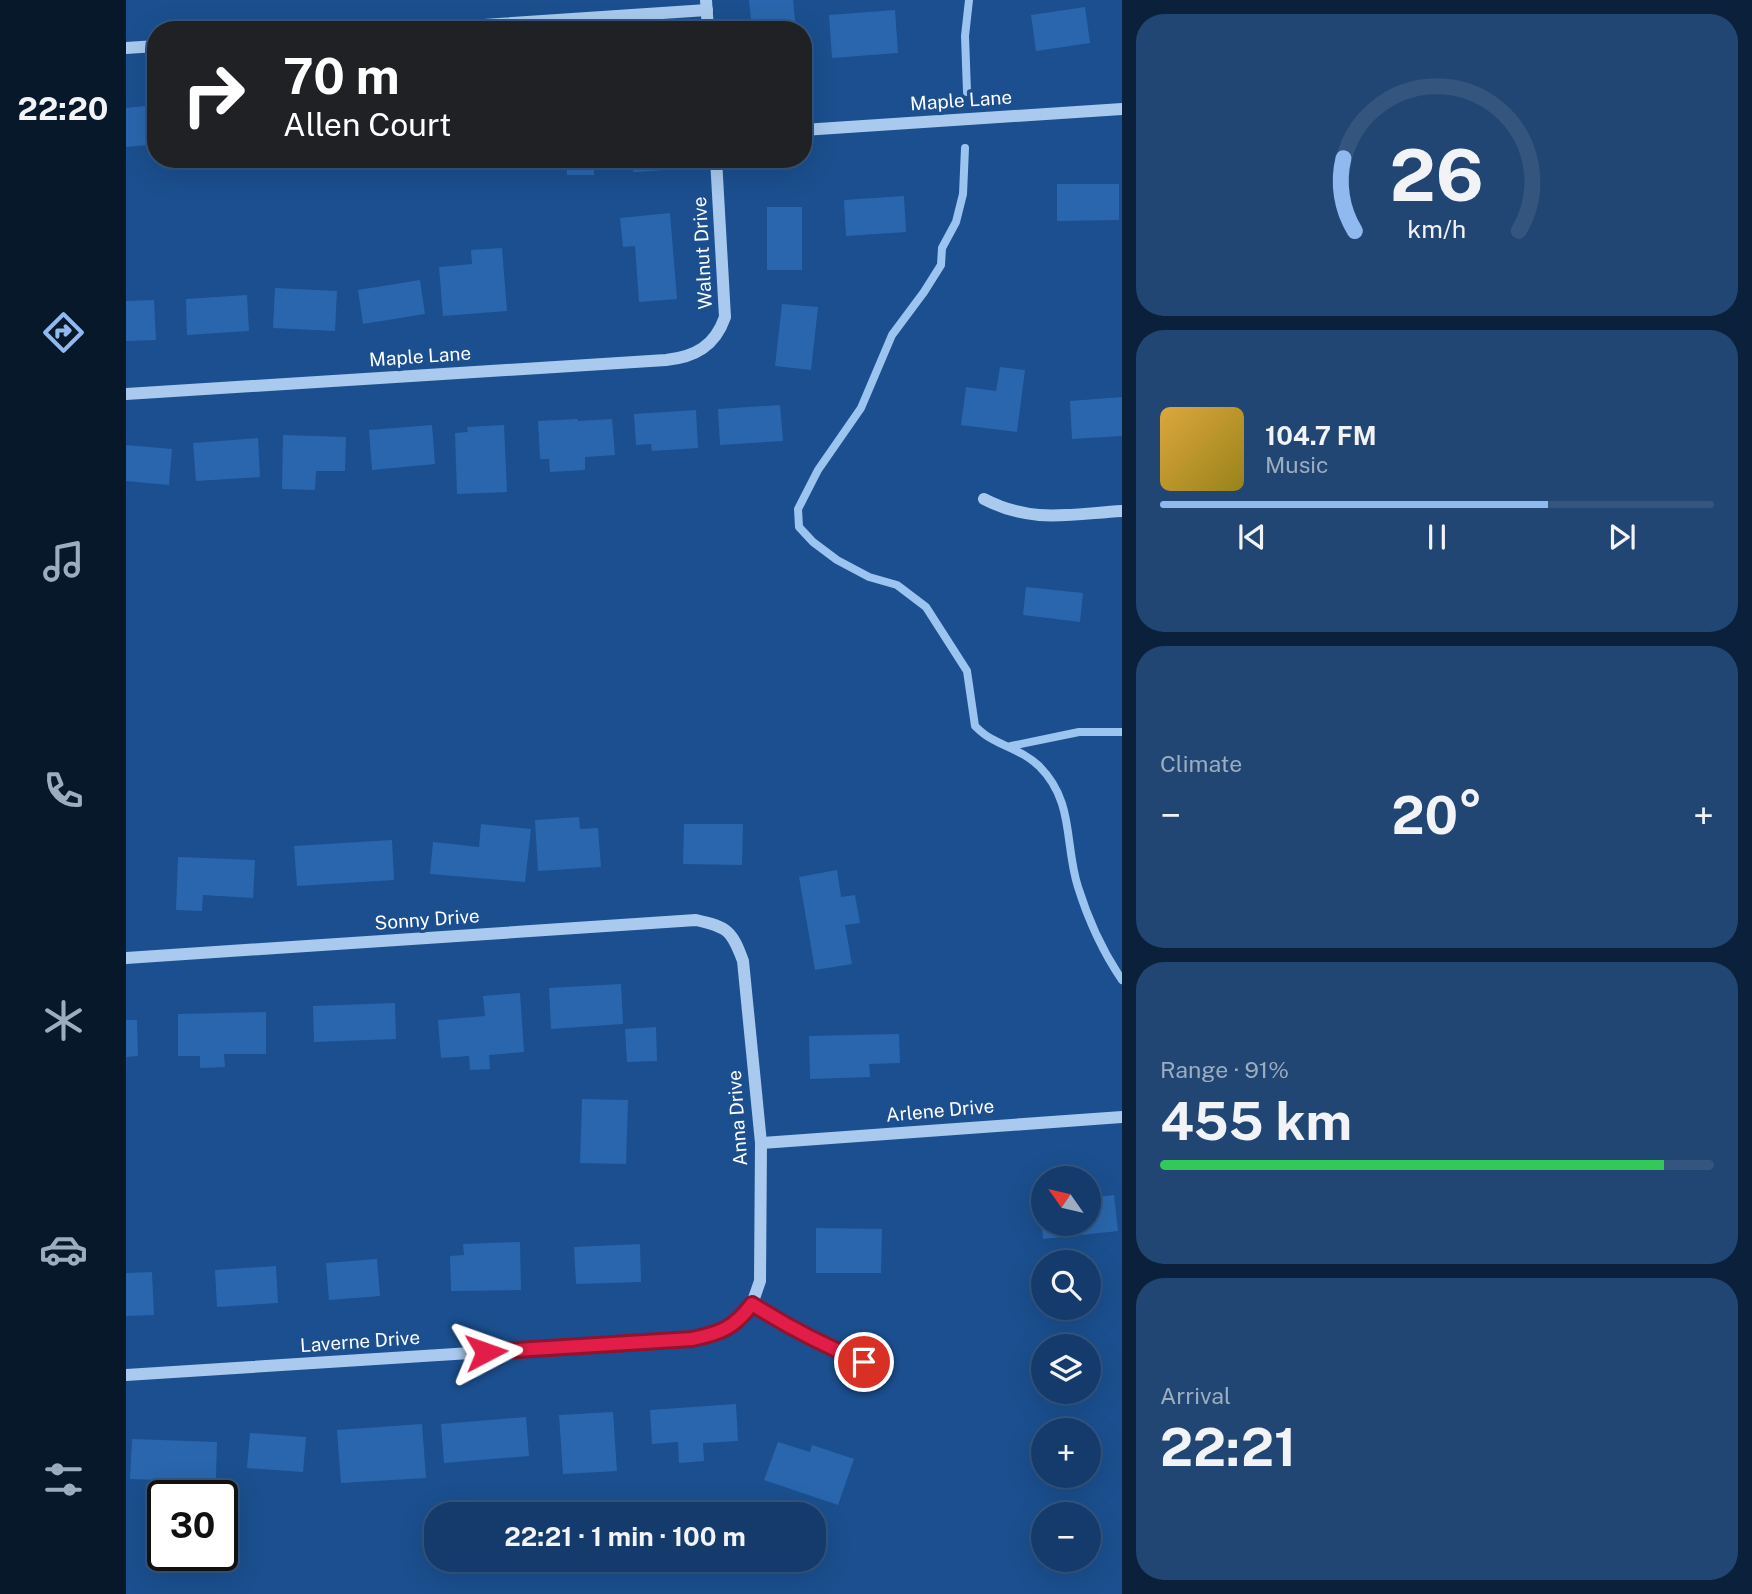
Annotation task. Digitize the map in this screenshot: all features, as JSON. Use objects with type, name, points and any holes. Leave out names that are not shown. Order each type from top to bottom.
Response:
[{"type":"street","points":[[515,21],[706,5]]},
{"type":"street","points":[[126,48],[147,47]]},
{"type":"street","name":"Maple Lane","points":[[812,129],[1122,109]]},
{"type":"street","name":"Walnut Drive","points":[[712,342],[720,331],[724,317],[716,168]]},
{"type":"street","name":"Maple Lane","points":[[126,394],[666,360],[690,356],[702,351],[712,342]]},
{"type":"street","points":[[984,499],[1002,508],[1032,515],[1122,511]]},
{"type":"street","name":"Sonny Drive","points":[[126,958],[696,920],[719,925],[729,931]]},
{"type":"street","name":"Anna Drive","points":[[729,931],[736,940],[743,961],[761,1143],[760,1281],[752,1304]]},
{"type":"street","name":"Arlene Drive","points":[[761,1143],[1122,1117]]},
{"type":"street","points":[[752,1304],[786,1326],[864,1362]]},
{"type":"street","name":"Laverne Drive","points":[[126,1375],[692,1339],[719,1333],[739,1321],[752,1304]]},
{"type":"building","points":[[749,0],[793,0],[795,21],[751,21]]},
{"type":"building","points":[[1085,7],[1090,43],[1036,51],[1031,15]]},
{"type":"building","points":[[895,10],[898,53],[832,58],[829,15]]},
{"type":"building","points":[[145,106],[147,145],[126,147],[126,108]]},
{"type":"building","points":[[567,168],[594,168],[594,175],[567,175]]},
{"type":"building","points":[[633,168],[666,168],[666,170],[633,172]]},
{"type":"building","points":[[1057,184],[1119,184],[1119,220],[1057,221]]},
{"type":"building","points":[[904,196],[906,232],[846,236],[844,200]]},
{"type":"building","points":[[767,207],[802,207],[802,270],[767,270]]},
{"type":"building","points":[[670,213],[677,299],[639,302],[635,246],[623,247],[620,218]]},
{"type":"building","points":[[502,248],[507,311],[443,316],[439,267],[472,264],[471,250]]},
{"type":"building","points":[[420,280],[425,314],[363,324],[358,290]]},
{"type":"building","points":[[275,288],[337,291],[335,331],[273,328]]},
{"type":"building","points":[[247,295],[249,331],[187,335],[186,299]]},
{"type":"building","points":[[154,300],[156,340],[126,341],[126,301]]},
{"type":"building","points":[[782,304],[818,307],[811,370],[775,366]]},
{"type":"building","points":[[1000,367],[1025,370],[1017,432],[961,425],[966,387],[996,391]]},
{"type":"building","points":[[1122,397],[1122,436],[1072,439],[1070,401]]},
{"type":"building","points":[[780,405],[783,441],[720,445],[718,409]]},
{"type":"building","points":[[696,410],[698,448],[652,451],[651,444],[636,445],[634,414]]},
{"type":"building","points":[[612,419],[615,455],[585,457],[585,470],[550,472],[549,459],[540,459],[538,421]]},
{"type":"building","points":[[432,425],[435,464],[372,470],[369,430]]},
{"type":"building","points":[[504,425],[507,492],[457,494],[455,433],[468,432],[467,427]]},
{"type":"building","points":[[283,435],[346,437],[345,471],[316,471],[315,490],[282,489]]},
{"type":"building","points":[[258,438],[260,477],[196,481],[193,443]]},
{"type":"building","points":[[126,445],[172,449],[169,485],[126,481]]},
{"type":"building","points":[[1026,587],[1083,593],[1080,622],[1023,615]]},
{"type":"building","points":[[579,817],[580,829],[598,828],[601,867],[538,871],[535,820]]},
{"type":"building","points":[[481,824],[531,829],[525,882],[430,874],[433,842],[479,847]]},
{"type":"building","points":[[684,824],[743,824],[742,865],[683,864]]},
{"type":"building","points":[[392,840],[394,880],[297,886],[294,846]]},
{"type":"building","points":[[178,857],[255,860],[253,898],[203,895],[202,911],[176,910]]},
{"type":"building","points":[[837,870],[841,897],[855,895],[860,923],[845,925],[852,964],[815,970],[799,877]]},
{"type":"building","points":[[621,984],[623,1024],[551,1029],[549,988]]},
{"type":"building","points":[[520,993],[524,1052],[489,1055],[490,1069],[470,1070],[469,1056],[441,1058],[438,1020],[485,1016],[483,996]]},
{"type":"building","points":[[395,1003],[396,1039],[314,1042],[313,1006]]},
{"type":"building","points":[[266,1012],[266,1054],[224,1054],[225,1067],[200,1068],[200,1056],[178,1056],[178,1014]]},
{"type":"building","points":[[126,1020],[137,1020],[138,1056],[126,1057]]},
{"type":"building","points":[[656,1027],[657,1061],[627,1062],[625,1029]]},
{"type":"building","points":[[899,1034],[900,1063],[869,1064],[870,1077],[810,1079],[809,1036]]},
{"type":"building","points":[[582,1099],[628,1100],[626,1164],[580,1163]]},
{"type":"building","points":[[1114,1195],[1118,1231],[1101,1233],[1101,1196]]},
{"type":"building","points":[[816,1228],[882,1229],[881,1273],[816,1273]]},
{"type":"building","points":[[1043,1236],[1071,1236],[1043,1239]]},
{"type":"building","points":[[520,1242],[521,1290],[451,1291],[450,1256],[464,1255],[463,1244]]},
{"type":"building","points":[[640,1244],[641,1282],[576,1284],[574,1247]]},
{"type":"building","points":[[377,1259],[380,1296],[329,1300],[326,1263]]},
{"type":"building","points":[[276,1266],[278,1303],[217,1307],[215,1270]]},
{"type":"building","points":[[152,1272],[154,1315],[126,1316],[126,1273]]},
{"type":"building","points":[[736,1404],[738,1441],[703,1443],[704,1461],[679,1463],[678,1442],[652,1444],[650,1410]]},
{"type":"building","points":[[613,1412],[617,1471],[563,1474],[559,1415]]},
{"type":"building","points":[[526,1417],[529,1456],[444,1463],[441,1424]]},
{"type":"building","points":[[422,1424],[426,1478],[341,1483],[337,1430]]},
{"type":"building","points":[[250,1433],[306,1437],[303,1472],[247,1468]]},
{"type":"building","points":[[132,1439],[217,1442],[216,1479],[130,1479]]},
{"type":"building","points":[[778,1442],[810,1452],[812,1445],[854,1459],[838,1505],[764,1480]]},
{"type":"waterway","points":[[967,92],[965,36],[969,0]]},
{"type":"waterway","points":[[965,148],[963,194],[956,222],[942,248],[941,265],[892,335],[861,408],[818,470],[798,509],[799,527],[813,542],[837,560],[869,577],[897,585],[926,607],[967,671],[975,726],[990,738],[1033,761],[1050,780],[1063,809],[1082,899],[1102,947],[1122,980]]},
{"type":"waterway","points":[[1011,746],[1079,732],[1122,732]]},
{"type":"route","points":[[486,1352],[692,1339],[719,1333],[739,1321],[752,1304],[786,1326],[864,1362]]}]
